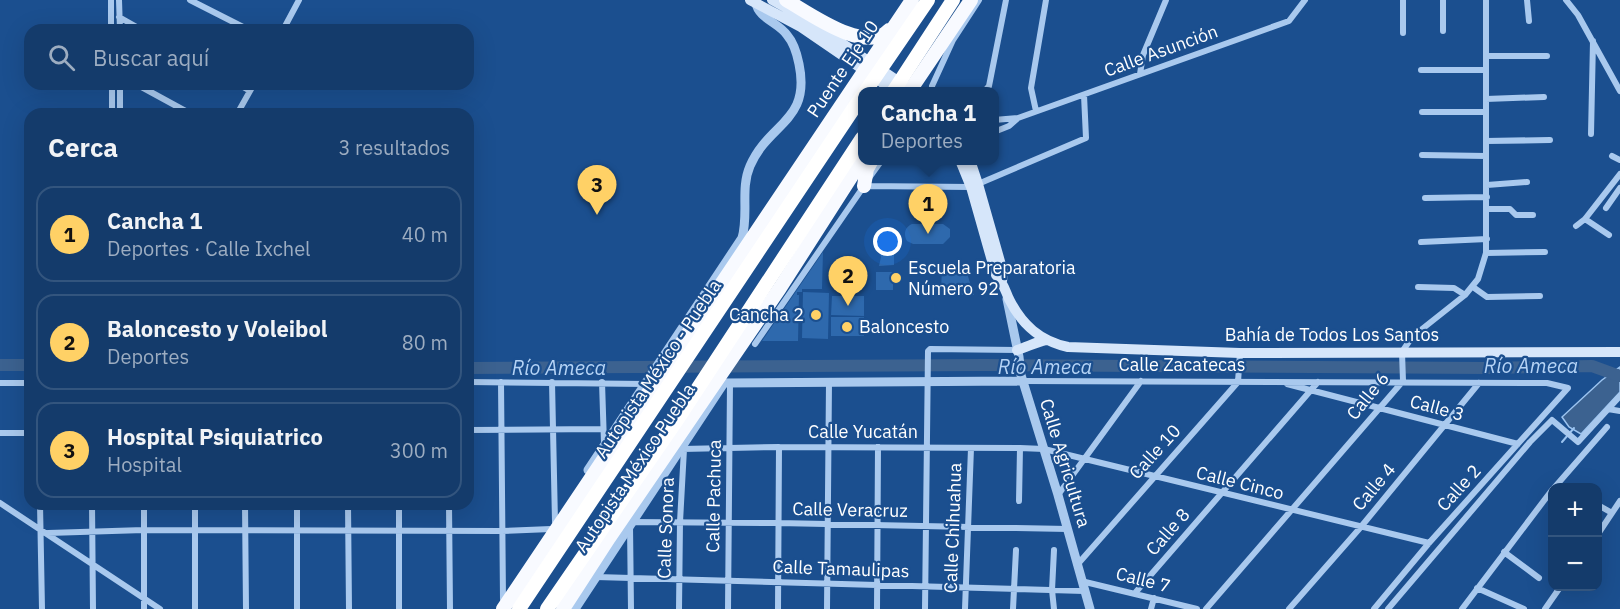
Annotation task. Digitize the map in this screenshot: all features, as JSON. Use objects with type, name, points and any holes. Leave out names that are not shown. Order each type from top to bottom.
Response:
[{"type":"highway","points":[[786,0],[861,38],[874,39],[884,36],[900,17],[921,2]]},
{"type":"highway","points":[[897,87],[953,0]]},
{"type":"highway","points":[[914,87],[971,0]]},
{"type":"highway","name":"Puente Eje 10","points":[[868,87],[921,2]]},
{"type":"highway","name":"Puente Eje 10","points":[[821,145],[900,17]]},
{"type":"highway","name":"Puente Eje 10","points":[[821,145],[858,101]]},
{"type":"highway","name":"Autopista México Puebla","points":[[503,604],[648,383],[821,145]]},
{"type":"highway","name":"Autopista México - Puebla","points":[[519,609],[677,373],[821,145]]},
{"type":"highway","points":[[547,609],[677,420],[723,347],[849,169],[858,148]]},
{"type":"highway","points":[[849,169],[861,165]]},
{"type":"highway","points":[[864,186],[867,165]]},
{"type":"highway","name":"Autopista México Puebla","points":[[563,609],[613,541],[710,390],[780,288],[849,169]]},
{"type":"main road","points":[[772,0],[806,19],[904,87]]},
{"type":"main road","points":[[753,2],[801,27],[887,87]]},
{"type":"main road","points":[[963,165],[975,185]]},
{"type":"main road","points":[[971,165],[975,185],[1004,272],[1004,286],[1015,310],[1028,328],[1046,340]]},
{"type":"main road","points":[[1018,353],[1046,340]]},
{"type":"main road","name":"Bahía de Todos Los Santos","points":[[1046,340],[1068,348],[1240,355],[1620,352]]},
{"type":"street","points":[[111,0],[111,24]]},
{"type":"street","points":[[119,0],[120,24]]},
{"type":"street","points":[[190,0],[237,24]]},
{"type":"street","points":[[932,86],[953,40],[979,0]]},
{"type":"street","points":[[988,87],[1006,0]]},
{"type":"street","points":[[1036,111],[1031,88],[1046,0]]},
{"type":"street","points":[[1140,74],[1143,55],[1166,0]]},
{"type":"street","name":"Calle Asunción","points":[[999,120],[1018,118],[1289,21],[1305,0]]},
{"type":"street","points":[[1403,0],[1404,33]]},
{"type":"street","points":[[1443,0],[1443,31]]},
{"type":"street","points":[[1402,355],[1412,337],[1465,296],[1482,270],[1487,240],[1485,0]]},
{"type":"street","points":[[1527,0],[1529,21]]},
{"type":"street","points":[[1566,0],[1593,40],[1620,91]]},
{"type":"street","points":[[286,24],[296,1]]},
{"type":"street","points":[[674,348],[742,238],[746,218],[744,197],[747,174],[759,149],[799,103],[801,93],[799,65],[793,45],[781,28],[758,10],[753,2]]},
{"type":"street","points":[[119,17],[131,24]]},
{"type":"street","points":[[1591,134],[1593,40]]},
{"type":"street","points":[[1487,56],[1547,56]]},
{"type":"street","points":[[1421,70],[1486,70]]},
{"type":"street","points":[[112,90],[112,108]]},
{"type":"street","points":[[120,90],[120,108]]},
{"type":"street","points":[[147,90],[180,108]]},
{"type":"street","points":[[240,108],[250,90]]},
{"type":"street","points":[[864,186],[975,185],[1086,138],[1084,95]]},
{"type":"street","points":[[1486,99],[1544,97]]},
{"type":"street","points":[[1422,112],[1486,112]]},
{"type":"street","name":"Calle Asunción","points":[[999,130],[1009,126],[1018,118]]},
{"type":"street","points":[[1486,141],[1550,140]]},
{"type":"street","points":[[1422,154],[1486,156]]},
{"type":"street","points":[[1612,156],[1620,160]]},
{"type":"street","points":[[755,344],[879,165]]},
{"type":"street","points":[[1576,226],[1585,219],[1620,174]]},
{"type":"street","points":[[1487,185],[1527,182]]},
{"type":"street","points":[[1606,208],[1620,188]]},
{"type":"street","points":[[1425,198],[1487,197]]},
{"type":"street","points":[[1487,209],[1510,209],[1516,215],[1533,215]]},
{"type":"street","points":[[1585,219],[1608,235]]},
{"type":"street","points":[[1421,242],[1487,240]]},
{"type":"street","points":[[1486,252],[1545,252]]},
{"type":"street","name":"Calle Agricultura","points":[[1004,286],[1022,378],[1090,609]]},
{"type":"street","points":[[1418,287],[1454,288],[1465,296]]},
{"type":"street","points":[[1473,287],[1487,297],[1540,296]]},
{"type":"street","points":[[925,609],[925,447],[928,354],[930,349],[1018,353]]},
{"type":"street","points":[[1238,382],[1240,355]]},
{"type":"street","name":"Calle 6","points":[[1206,609],[1402,381],[1402,355]]},
{"type":"street","name":"Calle Zacatecas","points":[[727,383],[1022,378],[1238,382],[1547,383],[1568,388]]},
{"type":"street","points":[[1058,495],[1141,381]]},
{"type":"street","points":[[474,382],[648,383]]},
{"type":"street","points":[[501,382],[503,604]]},
{"type":"street","points":[[48,533],[144,530],[502,531],[553,526],[552,382]]},
{"type":"street","points":[[602,382],[603,429],[606,449]]},
{"type":"street","points":[[827,609],[828,382]]},
{"type":"street","name":"Calle 10","points":[[1076,565],[1238,382]]},
{"type":"street","name":"Calle 3","points":[[1278,382],[1518,444]]},
{"type":"street","name":"Calle 8","points":[[1135,593],[1318,382]]},
{"type":"street","points":[[0,383],[24,383]]},
{"type":"street","name":"Autopista México Puebla","points":[[497,609],[503,604],[648,383]]},
{"type":"street","name":"Autopista México Puebla","points":[[575,609],[596,577],[613,541],[631,523],[727,383]]},
{"type":"street","name":"Calle Pachuca","points":[[727,383],[728,609]]},
{"type":"street","name":"Calle 4","points":[[1289,609],[1360,528],[1479,383]]},
{"type":"street","name":"Calle 2","points":[[1374,609],[1429,543],[1568,388]]},
{"type":"street","points":[[1388,609],[1552,420],[1575,441],[1620,396]]},
{"type":"street","points":[[1608,409],[1620,411]]},
{"type":"street","points":[[1558,483],[1607,427]]},
{"type":"street","points":[[474,430],[603,429]]},
{"type":"street","points":[[0,433],[24,433]]},
{"type":"street","points":[[1526,436],[1538,435]]},
{"type":"street","points":[[778,609],[779,447]]},
{"type":"street","points":[[877,609],[878,447]]},
{"type":"street","points":[[1019,501],[1020,447]]},
{"type":"street","name":"Calle Yucatán","points":[[683,449],[1020,447],[1044,449]]},
{"type":"street","name":"Calle Chihuahua","points":[[965,609],[970,448]]},
{"type":"street","name":"Calle Sonora","points":[[679,609],[683,449]]},
{"type":"street","name":"Calle Cinco","points":[[1044,449],[1290,511],[1429,543]]},
{"type":"street","points":[[1462,609],[1548,496]]},
{"type":"street","points":[[1602,528],[1620,501]]},
{"type":"street","points":[[0,503],[160,609]]},
{"type":"street","points":[[1602,507],[1612,513]]},
{"type":"street","points":[[40,510],[42,609]]},
{"type":"street","points":[[92,510],[93,609]]},
{"type":"street","points":[[144,510],[144,609]]},
{"type":"street","points":[[195,510],[195,609]]},
{"type":"street","points":[[245,510],[246,609]]},
{"type":"street","points":[[297,510],[297,609]]},
{"type":"street","points":[[348,510],[349,609]]},
{"type":"street","points":[[399,510],[399,609]]},
{"type":"street","points":[[449,510],[450,609]]},
{"type":"street","points":[[631,523],[631,609]]},
{"type":"street","name":"Calle Veracruz","points":[[631,523],[778,523],[1068,529]]},
{"type":"street","points":[[1013,609],[1016,550]]},
{"type":"street","points":[[1054,550],[1052,590],[1054,609]]},
{"type":"street","points":[[1504,552],[1539,578]]},
{"type":"street","name":"Calle Tamaulipas","points":[[596,577],[1052,590],[1083,586]]},
{"type":"street","name":"Calle 7","points":[[1083,586],[1135,593],[1197,609]]},
{"type":"street","points":[[1477,588],[1524,609]]},
{"type":"street","points":[[1545,609],[1558,591]]},
{"type":"street","points":[[1151,609],[1154,598]]},
{"type":"shaded area","points":[[912,224],[943,224],[950,229],[950,237],[943,244],[913,244],[907,241],[905,233]]},
{"type":"shaded area","points":[[878,248],[894,252],[894,265],[879,266],[881,257]]},
{"type":"shaded area","points":[[823,252],[822,289],[802,289],[802,292],[797,292],[799,295],[798,341],[762,341]]},
{"type":"shaded area","points":[[961,263],[961,267],[965,267],[974,295],[941,294],[942,265]]},
{"type":"shaded area","points":[[876,272],[893,272],[893,290],[876,290]]},
{"type":"shaded area","name":"Cancha 2","points":[[803,292],[829,293],[828,339],[802,338]]},
{"type":"shaded area","points":[[832,296],[864,296],[864,316],[831,315]]},
{"type":"shaded area","name":"Baloncesto","points":[[831,317],[864,317],[864,336],[831,336]]},
{"type":"shaded area","points":[[1620,367],[1620,392],[1581,434],[1569,427],[1562,417],[1602,380]]},
{"type":"waterway","name":"Río Ameca","points":[[0,365],[24,365]]},
{"type":"waterway","name":"Río Ameca","points":[[474,368],[984,365],[1487,368],[1592,366],[1620,376]]},
{"type":"waterway","points":[[1562,442],[1574,428]]},
{"type":"place","name":"Hospital Psiquiatrico","points":[[597,215]]},
{"type":"place","name":"Cancha 1","points":[[928,234]]},
{"type":"place","name":"Escuela Preparatoria Número 92","points":[[896,278]]},
{"type":"place","name":"Baloncesto y Voleibol","points":[[848,306]]},
{"type":"place","name":"Cancha 2","points":[[816,315]]},
{"type":"place","name":"Baloncesto","points":[[847,327]]}]
